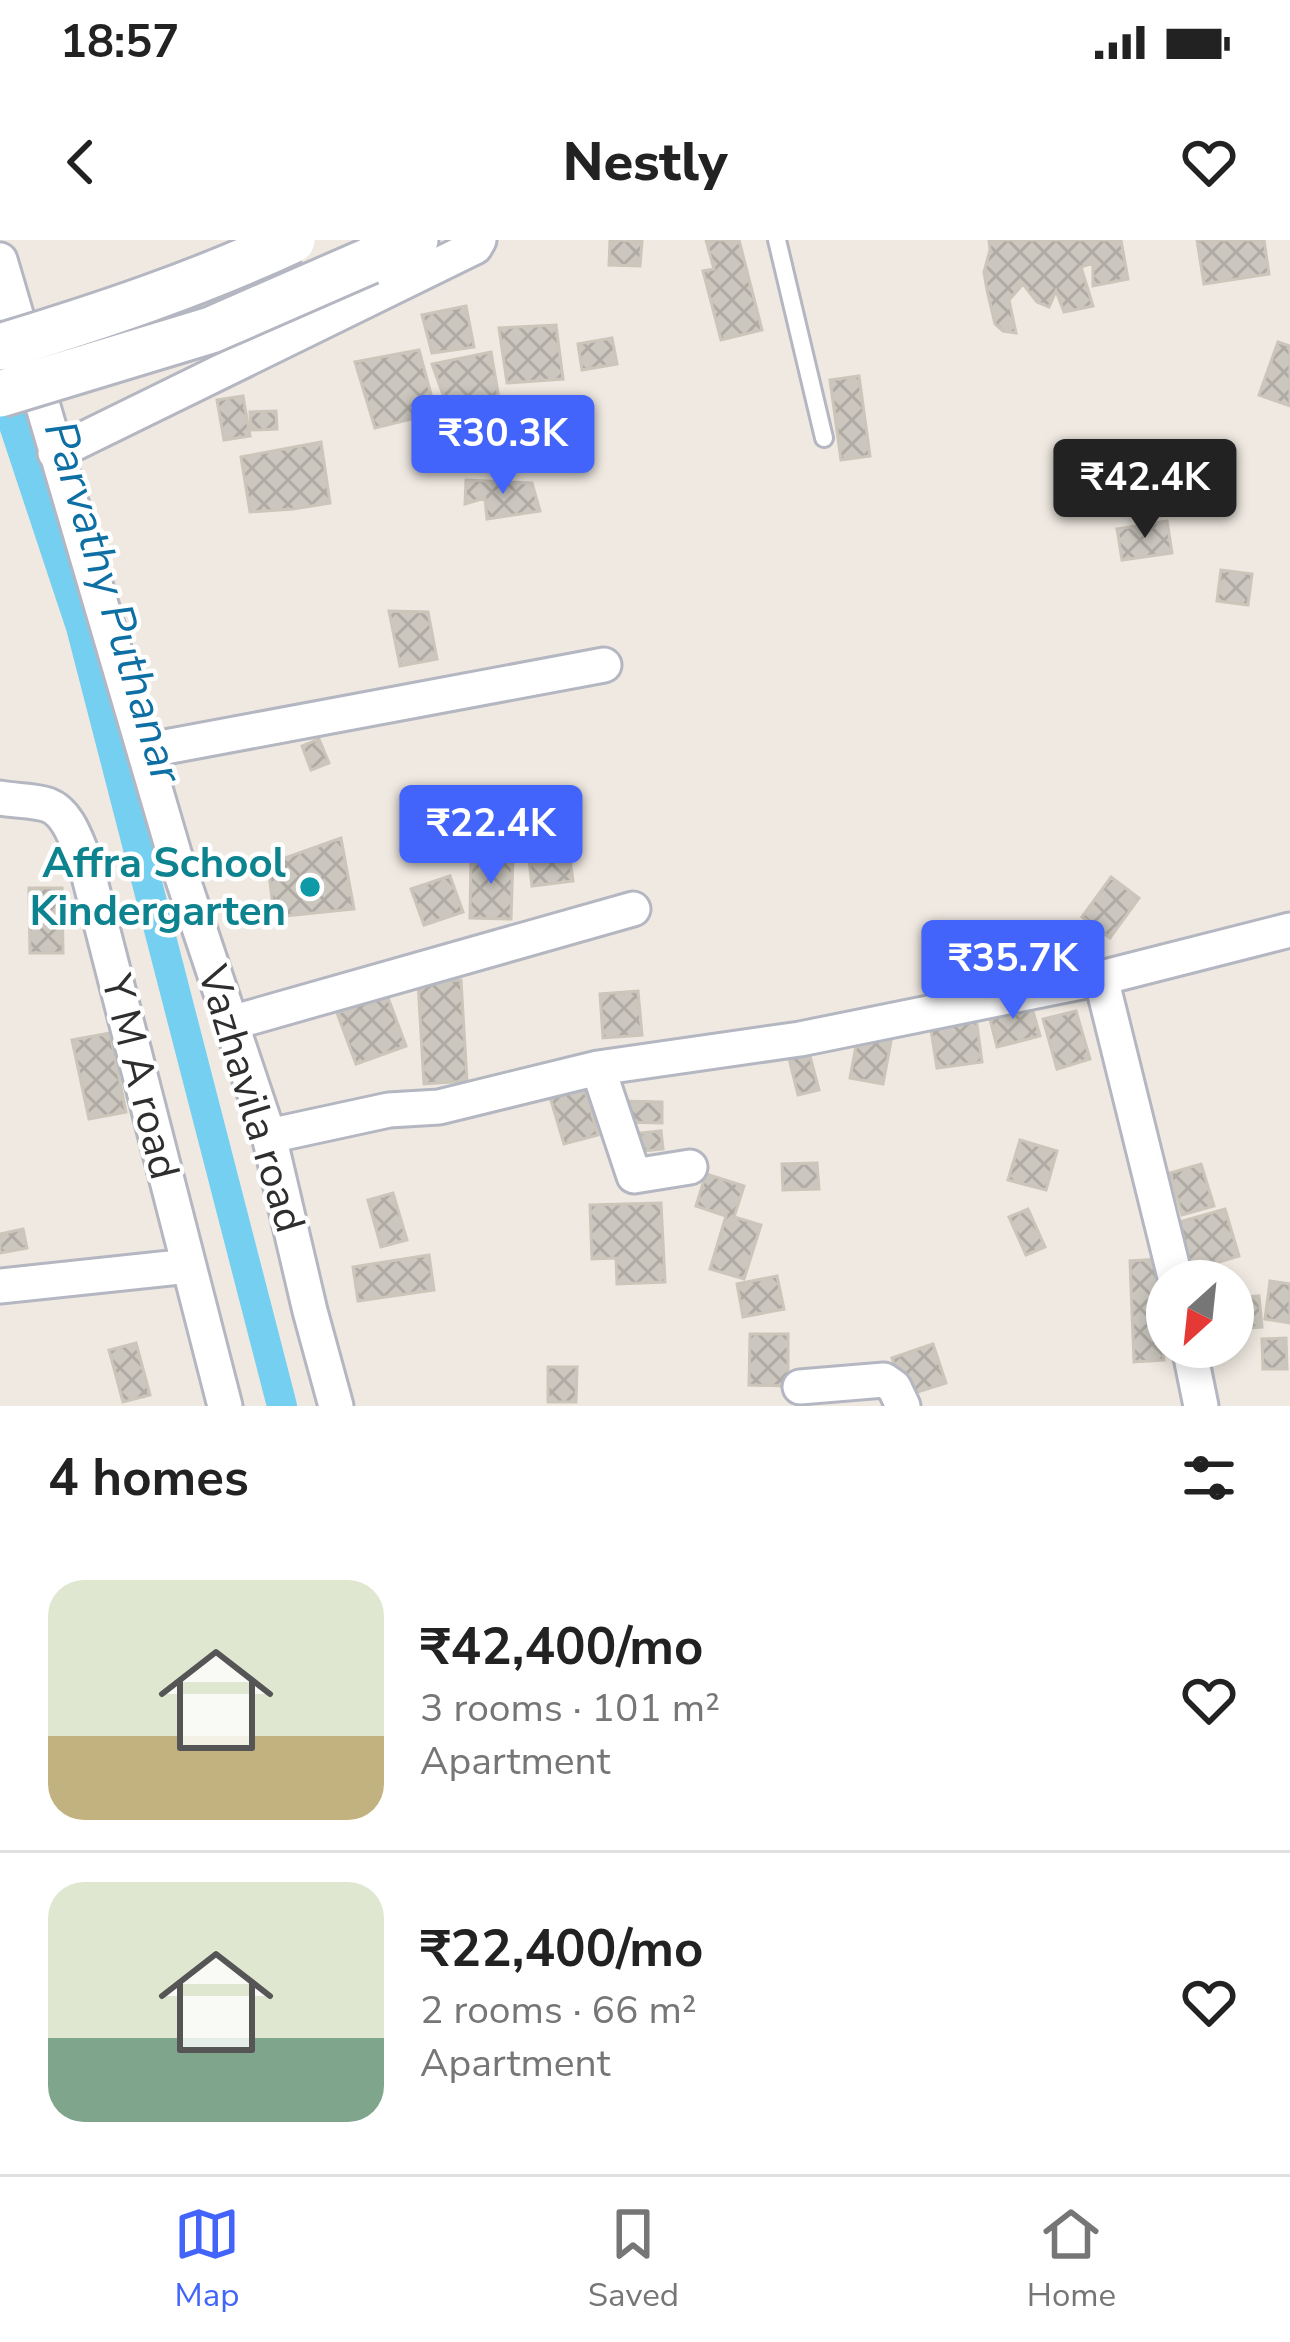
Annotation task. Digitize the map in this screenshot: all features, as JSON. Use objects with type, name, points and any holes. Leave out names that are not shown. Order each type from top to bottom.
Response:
[{"type":"main road","points":[[7,329],[90,320],[292,240]]},
{"type":"main road","points":[[0,394],[211,330],[415,240]]},
{"type":"street","points":[[56,452],[475,247],[479,240]]},
{"type":"street","name":"Vazhavila road","points":[[0,260],[7,329],[56,452],[174,853],[269,1136],[336,1406]]},
{"type":"street","points":[[144,751],[604,665]]},
{"type":"street","name":"Y M A road","points":[[0,798],[56,809],[71,828],[85,861],[225,1406]]},
{"type":"street","points":[[231,1023],[633,909]]},
{"type":"street","points":[[269,1136],[389,1110],[439,1107],[598,1068],[800,1039],[1101,978],[1290,930]]},
{"type":"street","points":[[1101,978],[1171,1260]]},
{"type":"street","points":[[598,1068],[634,1176],[690,1167]]},
{"type":"street","points":[[0,1286],[189,1266]]},
{"type":"street","points":[[1193,1368],[1201,1406]]},
{"type":"street","points":[[800,1387],[884,1380],[894,1387],[903,1406]]},
{"type":"lane","points":[[777,240],[824,439]]},
{"type":"building","points":[[610,240],[642,241],[640,266],[609,265]]},
{"type":"building","points":[[706,240],[739,240],[762,330],[721,340],[703,271],[714,269]]},
{"type":"building","points":[[989,240],[1121,240],[1128,279],[1093,286],[1093,263],[1081,267],[1093,306],[1064,312],[1056,291],[1049,307],[1037,302],[1023,284],[1009,300],[1016,333],[1003,331],[995,324],[984,272]]},
{"type":"building","points":[[1197,240],[1264,240],[1269,274],[1204,284]]},
{"type":"building","points":[[466,306],[474,347],[432,353],[422,315]]},
{"type":"building","points":[[556,325],[563,379],[507,383],[499,328]]},
{"type":"building","points":[[612,338],[617,364],[582,370],[578,344]]},
{"type":"building","points":[[1278,342],[1290,346],[1290,406],[1259,395]]},
{"type":"building","points":[[419,350],[436,413],[375,428],[355,362]]},
{"type":"building","points":[[491,352],[500,404],[451,417],[432,364]]},
{"type":"building","points":[[859,376],[870,456],[841,460],[830,380]]},
{"type":"building","points":[[243,396],[250,436],[224,440],[217,400]]},
{"type":"building","points":[[580,398],[590,456],[549,468],[539,402]]},
{"type":"building","points":[[531,402],[535,446],[477,456],[472,422],[507,417],[500,404]]},
{"type":"building","points":[[276,411],[277,429],[251,430],[250,412]]},
{"type":"building","points":[[321,442],[330,503],[250,512],[241,457]]},
{"type":"building","points":[[466,480],[532,483],[540,511],[487,519],[485,498],[465,504]]},
{"type":"building","points":[[1167,521],[1172,553],[1122,560],[1117,529]]},
{"type":"building","points":[[1221,570],[1252,574],[1248,605],[1217,601]]},
{"type":"building","points":[[389,611],[428,612],[437,659],[400,666]]},
{"type":"building","points":[[319,739],[329,763],[311,770],[302,746]]},
{"type":"building","name":"Affra School Kindergarten","points":[[341,838],[354,909],[274,917],[268,864]]},
{"type":"building","points":[[568,846],[573,881],[532,886],[528,851]]},
{"type":"building","points":[[471,855],[513,856],[511,919],[470,918]]},
{"type":"building","points":[[450,876],[463,912],[424,925],[411,889]]},
{"type":"building","points":[[1111,877],[1139,898],[1110,938],[1082,917]]},
{"type":"building","points":[[29,888],[62,888],[63,953],[30,953]]},
{"type":"building","points":[[461,980],[467,1081],[424,1084],[418,982]]},
{"type":"building","points":[[638,991],[642,1035],[603,1038],[600,994]]},
{"type":"building","points":[[387,995],[406,1046],[356,1064],[337,1013]]},
{"type":"building","points":[[1029,997],[1040,1036],[997,1047],[987,1007]]},
{"type":"building","points":[[975,1010],[982,1062],[937,1068],[929,1017]]},
{"type":"building","points":[[1076,1011],[1090,1059],[1057,1069],[1043,1019]]},
{"type":"building","points":[[859,1030],[892,1036],[883,1084],[850,1078]]},
{"type":"building","points":[[110,1033],[126,1112],[89,1119],[72,1040]]},
{"type":"building","points":[[807,1045],[819,1090],[798,1095],[787,1050]]},
{"type":"building","points":[[581,1077],[598,1135],[564,1144],[547,1087]]},
{"type":"building","points":[[620,1101],[662,1102],[662,1123],[620,1122]]},
{"type":"building","points":[[661,1131],[663,1149],[642,1151],[640,1133]]},
{"type":"building","points":[[1020,1140],[1057,1151],[1046,1190],[1008,1180]]},
{"type":"building","points":[[817,1163],[819,1189],[783,1190],[782,1164]]},
{"type":"building","points":[[1201,1164],[1214,1206],[1182,1215],[1170,1173]]},
{"type":"building","points":[[706,1174],[744,1186],[734,1217],[761,1225],[744,1279],[710,1269],[726,1216],[696,1206]]},
{"type":"building","points":[[393,1193],[407,1240],[381,1247],[368,1200]]},
{"type":"building","points":[[661,1203],[665,1282],[617,1284],[616,1258],[592,1259],[590,1205]]},
{"type":"building","points":[[1028,1209],[1045,1247],[1026,1255],[1009,1217]]},
{"type":"building","points":[[1225,1209],[1239,1256],[1182,1260],[1172,1224]]},
{"type":"building","points":[[23,1229],[27,1248],[0,1253],[0,1234]]},
{"type":"building","points":[[429,1255],[434,1290],[358,1301],[353,1267]]},
{"type":"building","points":[[1159,1259],[1146,1260],[1146,1361],[1134,1362],[1130,1261]]},
{"type":"building","points":[[777,1276],[784,1309],[743,1317],[737,1284]]},
{"type":"building","points":[[1270,1281],[1290,1284],[1290,1323],[1265,1319]]},
{"type":"building","points":[[1254,1296],[1259,1296],[1262,1327],[1254,1328]]},
{"type":"building","points":[[750,1334],[788,1334],[788,1386],[749,1385]]},
{"type":"building","points":[[1286,1338],[1287,1369],[1263,1369],[1262,1339]]},
{"type":"building","points":[[136,1343],[150,1395],[123,1402],[109,1350]]},
{"type":"building","points":[[933,1344],[946,1383],[905,1396],[892,1358]]},
{"type":"building","points":[[548,1367],[577,1367],[576,1402],[548,1402]]},
{"type":"waterway","name":"Parvathy Puthanar","points":[[0,383],[81,627],[282,1406]]},
{"type":"place","name":"Affra School Kindergarten","points":[[310,887]]}]
